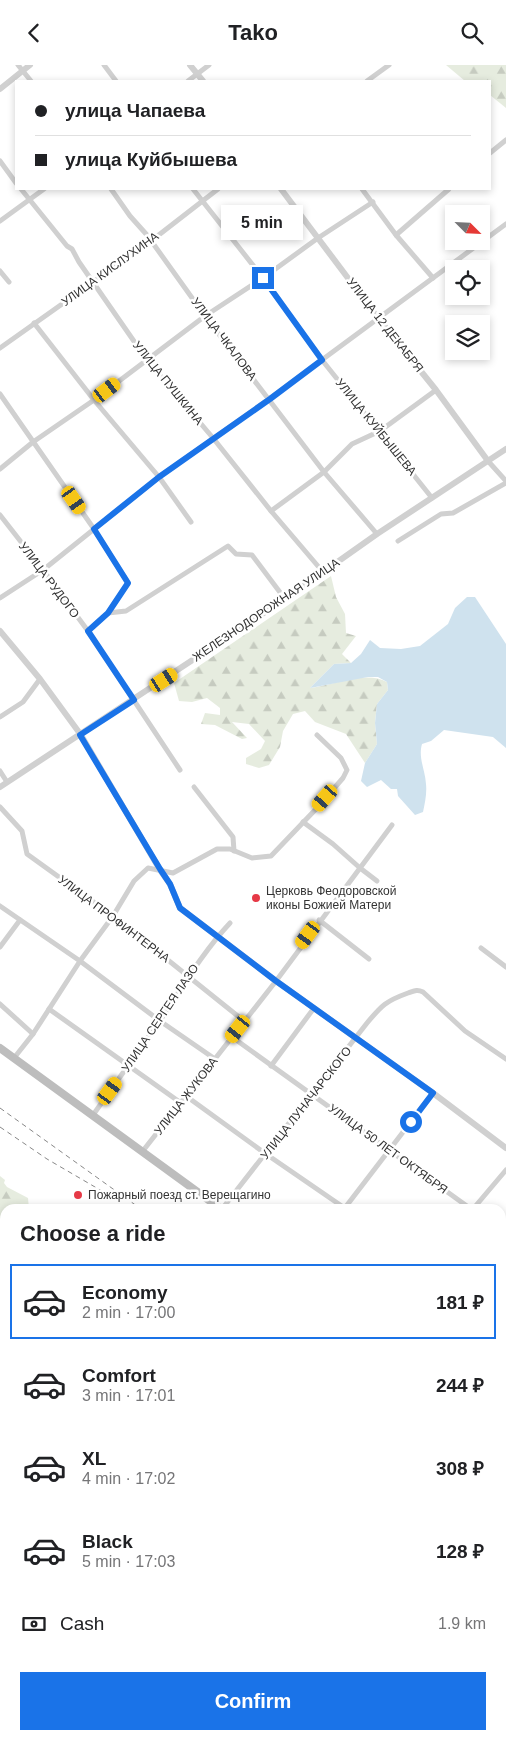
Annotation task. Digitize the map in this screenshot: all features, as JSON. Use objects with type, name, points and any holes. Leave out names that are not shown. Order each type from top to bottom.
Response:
[{"type":"main road","points":[[0,1048],[215,1204]]},
{"type":"street","points":[[0,89],[20,68],[30,65]]},
{"type":"street","points":[[104,65],[115,80]]},
{"type":"street","points":[[190,65],[202,80]]},
{"type":"street","points":[[189,80],[210,65]]},
{"type":"street","points":[[368,80],[390,65]]},
{"type":"street","points":[[20,68],[30,80]]},
{"type":"street","points":[[491,152],[506,140]]},
{"type":"street","points":[[0,161],[15,182]]},
{"type":"street","name":"УЛИЦА ПУШКИНА","points":[[22,190],[67,246],[72,249],[147,360],[323,571]]},
{"type":"street","points":[[0,221],[43,190]]},
{"type":"street","name":"УЛИЦА ЧКАЛОВА","points":[[112,190],[205,316],[324,471],[377,534]]},
{"type":"street","name":"УЛИЦА КУЙБЫШЕВА","points":[[194,190],[263,278],[322,360],[432,498]]},
{"type":"street","name":"УЛИЦА КИСЛУХИНА","points":[[0,348],[151,241],[217,190]]},
{"type":"street","name":"УЛИЦА 12 ДЕКАБРЯ","points":[[282,190],[378,318],[436,390],[488,461]]},
{"type":"street","points":[[363,190],[396,235],[433,278]]},
{"type":"street","points":[[396,235],[448,190]]},
{"type":"street","points":[[0,469],[205,316],[373,202]]},
{"type":"street","points":[[0,598],[43,570],[159,477],[270,399],[506,224]]},
{"type":"street","points":[[0,271],[9,282]]},
{"type":"street","points":[[34,323],[94,400],[159,477],[191,521]]},
{"type":"street","points":[[271,511],[324,471],[352,445],[380,431],[436,390]]},
{"type":"street","points":[[0,393],[94,529],[128,583],[108,613],[88,631]]},
{"type":"street","name":"ЖЕЛЕЗНОДОРОЖНАЯ УЛИЦА","points":[[0,787],[134,700],[285,599],[377,534],[506,449]]},
{"type":"street","points":[[398,541],[441,514],[453,513],[506,482],[488,461]]},
{"type":"street","name":"УЛИЦА РУДОГО","points":[[0,515],[88,631],[180,770]]},
{"type":"street","points":[[108,613],[126,611],[228,545],[236,554],[252,555],[285,599]]},
{"type":"street","points":[[0,631],[40,679],[80,735],[170,884],[180,908],[314,1009],[433,1093],[506,1148]]},
{"type":"street","points":[[0,717],[23,703],[40,679]]},
{"type":"street","points":[[14,1058],[33,1034],[80,961],[113,916],[134,881],[148,868],[173,873],[217,849],[232,850],[252,858],[271,856],[303,822],[343,778],[347,770],[341,758],[317,735]]},
{"type":"street","points":[[0,771],[7,782]]},
{"type":"street","points":[[194,787],[233,837],[232,850]]},
{"type":"street","name":"УЛИЦА ПРОФИНТЕРНА","points":[[0,807],[22,831],[27,854],[113,916],[244,1021]]},
{"type":"street","points":[[303,822],[334,844],[377,881]]},
{"type":"street","name":"УЛИЦА ЖУКОВА","points":[[142,1152],[276,981],[319,920],[392,825]]},
{"type":"street","points":[[0,906],[80,961],[160,1021],[215,1059]]},
{"type":"street","points":[[0,947],[20,920]]},
{"type":"street","points":[[319,920],[369,959]]},
{"type":"street","name":"УЛИЦА СЕРГЕЯ ЛАЗО","points":[[93,1115],[160,1021],[188,976],[230,923]]},
{"type":"street","points":[[481,947],[506,967]]},
{"type":"street","name":"УЛИЦА ЛУНАЧАРСКОГО","points":[[226,1204],[385,1003],[420,990],[465,1031],[506,1059]]},
{"type":"street","points":[[0,1004],[33,1034]]},
{"type":"street","points":[[49,1009],[181,1103]]},
{"type":"street","points":[[272,1066],[314,1009]]},
{"type":"street","name":"УЛИЦА 50 ЛЕТ ОКТЯБРЯ","points":[[232,1037],[389,1152],[465,1204]]},
{"type":"street","points":[[348,1204],[433,1093]]},
{"type":"street","points":[[186,1096],[339,1204]]},
{"type":"street","points":[[476,1204],[506,1170]]},
{"type":"green space","points":[[446,65],[506,65],[506,108],[491,96],[491,80],[464,80]]},
{"type":"green space","points":[[331,576],[336,597],[345,614],[346,633],[356,636],[342,654],[351,663],[334,664],[310,688],[350,679],[369,677],[387,682],[388,690],[377,704],[375,723],[377,744],[365,763],[346,734],[315,722],[305,711],[293,714],[283,731],[280,747],[269,765],[259,768],[246,764],[246,758],[261,749],[265,741],[249,724],[232,722],[247,738],[242,739],[215,725],[201,724],[205,713],[220,715],[220,708],[207,698],[192,702],[179,701],[174,683]]},
{"type":"green space","points":[[0,1176],[5,1180],[4,1183],[7,1187],[28,1198],[29,1204],[0,1204]]},
{"type":"water","points":[[467,597],[475,597],[506,644],[506,748],[493,737],[444,730],[431,741],[422,744],[421,754],[426,794],[423,812],[415,815],[398,796],[397,789],[391,789],[381,780],[367,787],[361,781],[365,763],[377,744],[375,723],[377,704],[388,690],[387,682],[378,677],[368,677],[310,688],[334,664],[351,663],[361,654],[370,640],[380,648],[401,649],[420,646],[448,624],[455,608]]},
{"type":"railway","points":[[0,1108],[134,1204]]},
{"type":"railway","points":[[0,1127],[47,1159],[119,1201]]},
{"type":"place","name":"Церковь Феодоровской иконы Божией Матери","points":[[256,898]]},
{"type":"place","name":"Пожарный поезд ст. Верещагино","points":[[78,1195]]},
{"type":"route","points":[[263,278],[322,360],[159,477],[94,529],[128,583],[108,613],[88,631],[134,700],[80,735],[170,884],[180,908],[276,981],[433,1093],[411,1122]]}]
